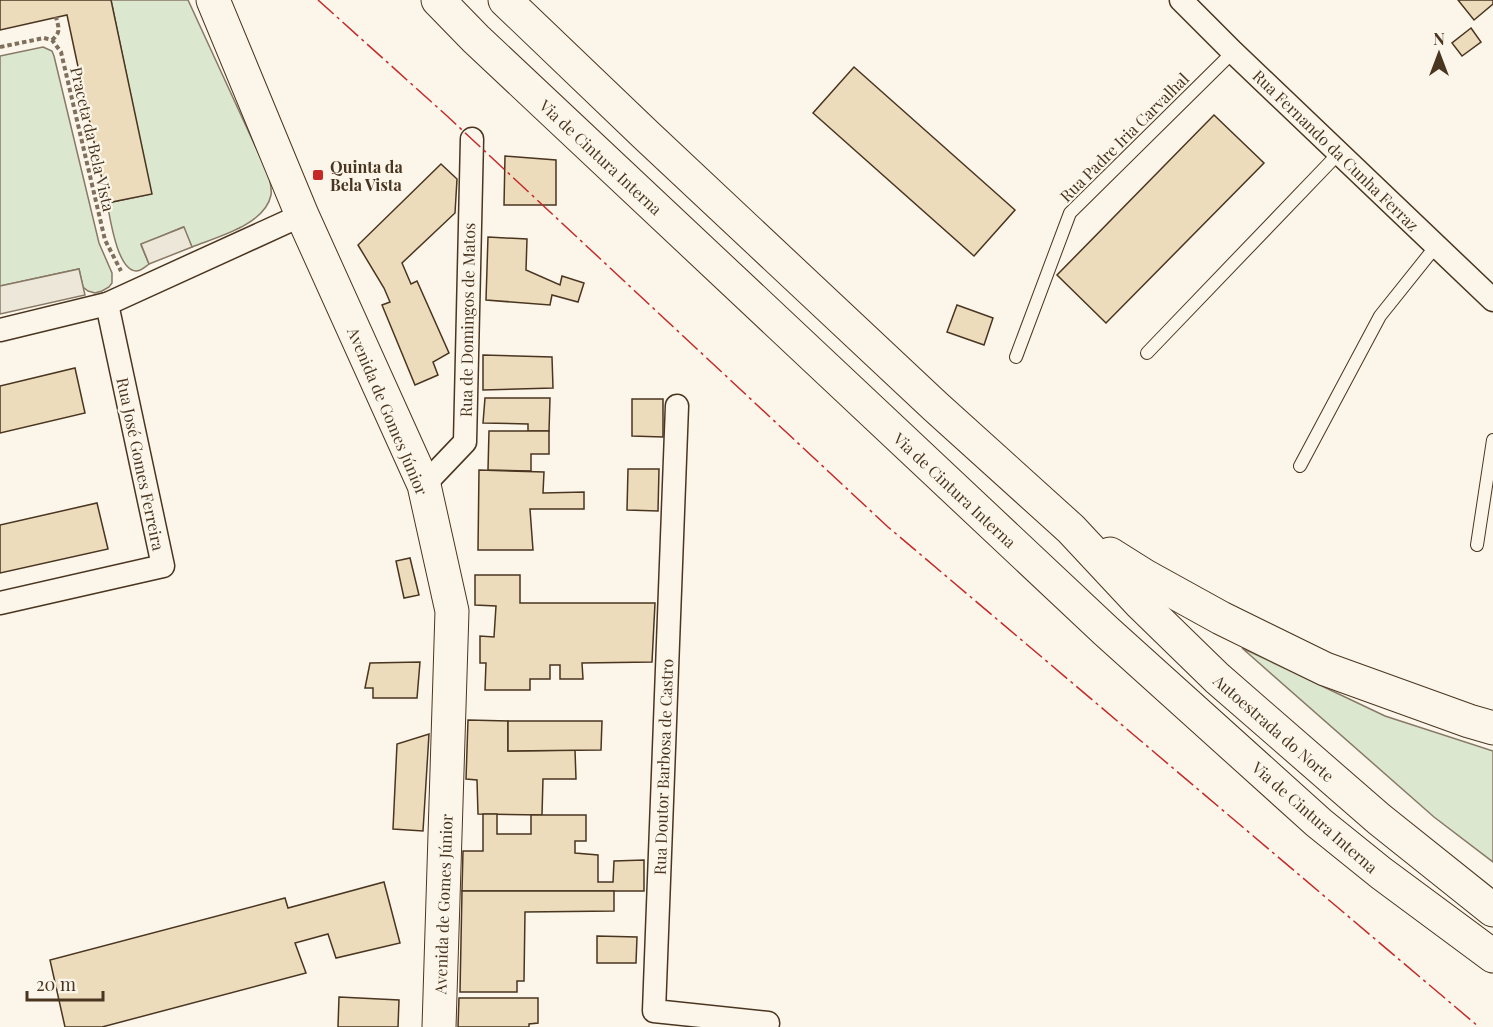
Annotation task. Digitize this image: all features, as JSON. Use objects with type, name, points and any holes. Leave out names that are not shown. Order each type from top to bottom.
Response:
[{"type":"main road","name":"Avenida de Gomes Júnior","points":[[213,0],[302,215],[424,485],[452,611],[440,1027]]},
{"type":"main road","name":"Via de Cintura Interna","points":[[438,0],[484,47],[1124,647],[1319,823],[1381,873],[1493,956]]},
{"type":"main road","points":[[505,0],[928,400],[1071,529],[1145,576],[1221,618],[1324,669],[1493,728]]},
{"type":"main road","name":"Autoestrada do Norte","points":[[1071,529],[1141,604],[1217,678],[1379,819],[1493,910]]},
{"type":"street","name":"Rua Fernando da Cunha Ferraz","points":[[1180,0],[1493,300]]},
{"type":"street","name":"Rua de Domingos de Matos","points":[[424,485],[465,442],[472,139]]},
{"type":"street","points":[[0,330],[107,304],[302,215]]},
{"type":"street","name":"Rua José Gomes Ferreira","points":[[0,603],[164,566],[107,304]]},
{"type":"street","name":"Rua Doutor Barbosa de Castro","points":[[677,406],[654,1011],[768,1023],[767,1027]]},
{"type":"lane","name":"Rua Padre Iria Carvalhal","points":[[1016,357],[1070,213],[1233,52]]},
{"type":"lane","points":[[1147,353],[1339,153]]},
{"type":"lane","points":[[1300,466],[1380,316],[1437,246]]},
{"type":"lane","points":[[1477,545],[1493,440]]},
{"type":"path","points":[[0,47],[36,39],[52,40],[58,35],[59,30],[56,17]]},
{"type":"path","name":"Praceta da Bela Vista","points":[[52,40],[61,52],[105,240],[132,293]]},
{"type":"green space","points":[[111,0],[188,0],[269,176],[271,188],[267,205],[260,214],[250,222],[226,234],[192,247],[183,227],[141,245],[149,264],[136,271],[129,268],[119,253],[107,203],[151,194]]},
{"type":"green space","points":[[43,47],[52,51],[54,56],[99,243],[112,273],[112,283],[109,287],[95,293],[83,287],[79,269],[0,286],[0,56]]},
{"type":"green space","points":[[1242,648],[1385,716],[1493,751],[1493,862],[1434,817]]},
{"type":"shaded area","points":[[184,227],[192,247],[149,264],[141,244]]},
{"type":"shaded area","points":[[79,269],[85,295],[0,314],[0,286]]},
{"type":"building","points":[[0,0],[111,0],[152,194],[107,203],[67,15],[0,30]]},
{"type":"building","points":[[1458,0],[1493,0],[1493,4],[1474,20]]},
{"type":"building","points":[[1471,28],[1481,42],[1462,56],[1452,43]]},
{"type":"building","points":[[854,67],[1015,210],[974,256],[813,113]]},
{"type":"building","points":[[1214,115],[1264,163],[1106,323],[1057,275]]},
{"type":"building","points":[[505,156],[556,160],[556,205],[504,205]]},
{"type":"building","points":[[441,164],[457,179],[455,213],[402,263],[411,284],[417,281],[449,353],[433,362],[438,375],[415,385],[382,305],[390,302],[358,245]]},
{"type":"building","points":[[488,237],[527,239],[526,270],[560,285],[562,276],[584,283],[578,302],[552,295],[550,305],[486,300]]},
{"type":"building","points":[[957,305],[993,318],[984,345],[947,332]]},
{"type":"building","points":[[483,355],[552,357],[553,388],[483,390]]},
{"type":"building","points":[[75,368],[85,413],[0,433],[0,386]]},
{"type":"building","points":[[485,398],[550,398],[549,431],[528,431],[528,424],[483,423]]},
{"type":"building","points":[[632,399],[663,399],[663,437],[632,436]]},
{"type":"building","points":[[489,431],[549,431],[549,454],[531,454],[531,471],[488,470]]},
{"type":"building","points":[[628,469],[659,469],[658,511],[627,510]]},
{"type":"building","points":[[479,470],[544,472],[543,493],[584,492],[584,509],[530,509],[533,550],[478,550]]},
{"type":"building","points":[[97,503],[108,549],[0,573],[0,525]]},
{"type":"building","points":[[410,558],[419,595],[404,598],[396,561]]},
{"type":"building","points":[[475,575],[520,575],[520,603],[655,603],[652,662],[582,663],[583,679],[560,679],[560,665],[550,665],[550,679],[530,679],[530,690],[485,690],[486,663],[480,663],[480,636],[494,637],[496,606],[475,605]]},
{"type":"building","points":[[420,662],[417,698],[373,698],[373,688],[365,688],[370,663]]},
{"type":"building","points":[[468,720],[508,721],[508,751],[575,750],[576,779],[543,779],[542,815],[478,814],[477,780],[466,779]]},
{"type":"building","points":[[508,721],[602,721],[601,750],[508,751]]},
{"type":"building","points":[[429,734],[423,831],[393,829],[397,744]]},
{"type":"building","points":[[483,814],[497,814],[497,834],[531,834],[531,815],[586,815],[586,841],[575,841],[575,853],[598,855],[598,882],[613,882],[614,861],[644,860],[644,891],[462,891],[463,851],[483,851]]},
{"type":"building","points":[[384,882],[400,943],[336,958],[328,934],[295,943],[306,973],[102,1027],[65,1027],[50,960],[285,898],[288,908]]},
{"type":"building","points":[[462,891],[614,891],[614,911],[525,912],[524,981],[517,981],[517,992],[460,992]]},
{"type":"building","points":[[597,936],[637,937],[636,963],[597,963]]},
{"type":"building","points":[[339,997],[399,1000],[398,1027],[338,1027]]},
{"type":"building","points":[[459,998],[538,998],[538,1023],[529,1024],[529,1027],[458,1027]]},
{"type":"power","points":[[318,0],[446,115],[888,527],[1479,1027]]},
{"type":"place","name":"Quinta da Bela Vista","points":[[318,175]]}]
